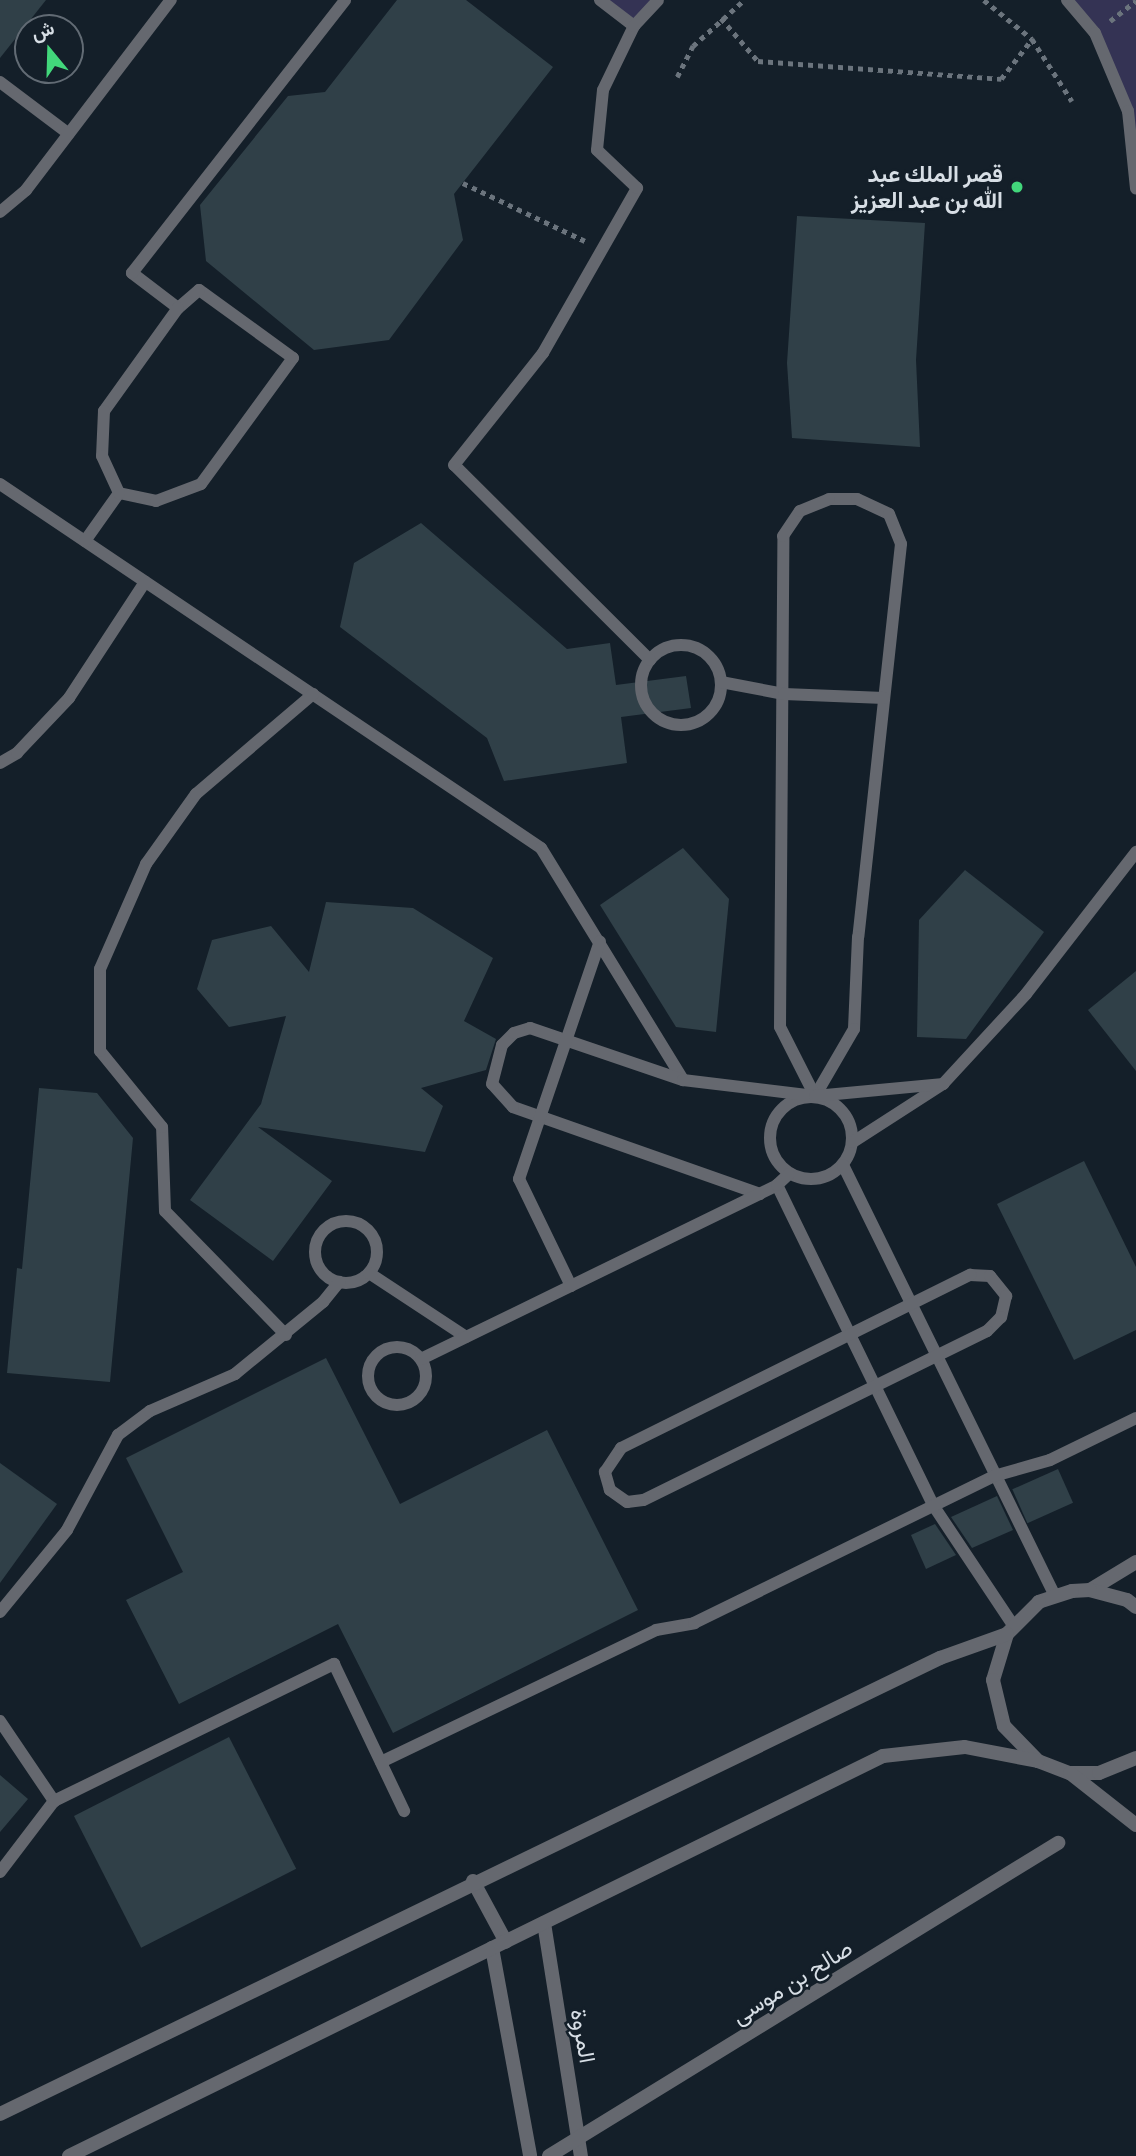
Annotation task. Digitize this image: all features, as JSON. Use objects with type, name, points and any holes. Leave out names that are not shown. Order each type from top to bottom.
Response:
[{"type":"street","points":[[0,2114],[473,1881],[940,1658],[1010,1629],[1055,1595],[1090,1590],[1136,1562]]},
{"type":"street","points":[[1090,1590],[1127,1600],[1136,1607]]},
{"type":"street","points":[[1010,1629],[993,1679],[996,1704],[1004,1726],[1038,1761]]},
{"type":"street","points":[[69,2156],[883,1756],[965,1747],[1038,1761],[1070,1773],[1136,1825]]},
{"type":"street","points":[[1070,1773],[1099,1773],[1136,1758]]},
{"type":"street","name":"صالح بن موسى","points":[[549,2156],[579,2149],[1058,1843]]},
{"type":"street","points":[[473,1881],[499,1945],[530,2156]]},
{"type":"street","name":"المروة","points":[[544,1923],[579,2149]]},
{"type":"lane","points":[[0,212],[26,190],[172,0]]},
{"type":"lane","points":[[178,308],[132,273],[345,0]]},
{"type":"lane","points":[[600,0],[634,26]]},
{"type":"lane","points":[[650,660],[454,465],[543,353],[637,188],[597,150],[603,90],[634,26],[658,0]]},
{"type":"lane","points":[[1067,0],[1096,33],[1128,111],[1136,189]]},
{"type":"lane","points":[[0,82],[69,134]]},
{"type":"lane","points":[[199,290],[293,358],[201,484],[156,501],[120,493],[102,456],[104,411],[178,308],[199,290]]},
{"type":"lane","points":[[0,484],[541,848],[600,941],[682,1080]]},
{"type":"lane","points":[[85,541],[120,493]]},
{"type":"lane","points":[[829,499],[857,499],[889,514],[901,544],[858,937],[855,1029],[815,1096],[780,1027],[783,536],[800,511],[829,499]]},
{"type":"lane","points":[[0,764],[18,753],[69,698],[145,582]]},
{"type":"lane","points":[[686,645],[710,658],[721,682],[720,695],[706,717],[681,726],[657,718],[642,698],[643,671],[650,660],[660,651],[686,645]]},
{"type":"lane","points":[[721,682],[784,694],[884,698]]},
{"type":"lane","points":[[286,1335],[165,1211],[162,1127],[100,1051],[100,969],[146,864],[196,794],[313,694]]},
{"type":"lane","points":[[943,1084],[815,1096],[790,1102],[772,1122],[771,1151],[789,1174],[817,1179],[842,1165],[853,1142],[943,1084],[1026,995],[1136,852]]},
{"type":"lane","points":[[571,1286],[519,1179],[600,941]]},
{"type":"lane","points":[[760,1194],[539,1119],[496,1093],[492,1084],[502,1045],[513,1033],[530,1028],[566,1037],[682,1080],[828,1099],[847,1116],[853,1142]]},
{"type":"lane","points":[[842,1165],[1055,1595]]},
{"type":"lane","points":[[421,1359],[760,1194],[777,1185],[789,1174]]},
{"type":"lane","points":[[777,1185],[933,1505],[1010,1629]]},
{"type":"lane","points":[[0,1612],[67,1530],[118,1435],[150,1410],[235,1374],[286,1335],[339,1282],[360,1279],[369,1273],[377,1256],[374,1237],[359,1224],[341,1222],[324,1231],[315,1250],[321,1270],[339,1282]]},
{"type":"lane","points":[[369,1273],[466,1337]]},
{"type":"lane","points":[[970,1275],[990,1276],[1006,1296],[996,1325],[643,1500],[618,1497],[606,1482],[607,1462],[621,1448],[910,1304],[970,1275]]},
{"type":"lane","points":[[406,1348],[421,1359],[426,1377],[419,1395],[392,1404],[375,1395],[368,1378],[379,1353],[406,1348]]},
{"type":"lane","points":[[382,1762],[656,1630],[694,1623],[994,1476],[1050,1460],[1136,1418]]},
{"type":"lane","points":[[0,1872],[54,1801],[334,1664],[404,1811]]},
{"type":"lane","points":[[0,1721],[54,1801]]},
{"type":"path","points":[[677,77],[693,46],[744,0]]},
{"type":"path","points":[[984,0],[1032,39],[1072,101]]},
{"type":"path","points":[[1109,22],[1136,1]]},
{"type":"path","points":[[721,18],[758,61],[1001,79],[1032,39]]},
{"type":"path","points":[[463,183],[585,241]]},
{"type":"shaded area","points":[[600,0],[658,0],[634,26]]},
{"type":"shaded area","points":[[1067,0],[1136,0],[1136,189],[1128,111],[1095,33]]},
{"type":"building","points":[[0,0],[46,0],[35,14],[14,14],[14,40],[0,58]]},
{"type":"building","points":[[397,0],[466,0],[553,67],[454,194],[463,240],[389,340],[314,350],[206,261],[200,205],[288,96],[325,92]]},
{"type":"building","points":[[797,216],[925,223],[916,360],[920,447],[792,438],[787,363]]},
{"type":"building","points":[[421,523],[567,649],[610,643],[616,685],[686,676],[691,708],[621,717],[627,763],[504,781],[487,738],[340,627],[354,563]]},
{"type":"building","points":[[683,848],[729,899],[716,1032],[676,1027],[600,905]]},
{"type":"building","points":[[965,870],[1044,932],[966,1039],[917,1037],[919,920]]},
{"type":"building","points":[[326,902],[413,908],[493,958],[464,1021],[496,1039],[486,1070],[421,1088],[443,1106],[425,1152],[258,1127],[332,1181],[273,1261],[190,1200],[261,1104],[286,1016],[229,1027],[197,989],[212,940],[271,926],[309,972]]},
{"type":"building","points":[[1136,971],[1136,1071],[1088,1010]]},
{"type":"building","points":[[39,1088],[97,1093],[133,1138],[110,1382],[7,1373],[17,1268],[22,1269]]},
{"type":"building","points":[[1084,1161],[1136,1267],[1136,1330],[1074,1360],[997,1204]]},
{"type":"building","points":[[326,1358],[400,1504],[547,1430],[638,1610],[393,1733],[338,1624],[179,1704],[126,1600],[183,1572],[126,1458]]},
{"type":"building","points":[[0,1463],[57,1504],[0,1583]]},
{"type":"building","points":[[1058,1469],[1073,1503],[1027,1523],[1012,1489]]},
{"type":"building","points":[[997,1496],[1013,1530],[972,1548],[951,1517]]},
{"type":"building","points":[[935,1524],[956,1555],[926,1569],[911,1535]]},
{"type":"building","points":[[229,1737],[296,1869],[141,1948],[74,1816]]},
{"type":"building","points":[[0,1775],[28,1799],[0,1832]]},
{"type":"place","name":"قصر الملك عبد الله بن عبد العزيز","points":[[1017,187]]}]
